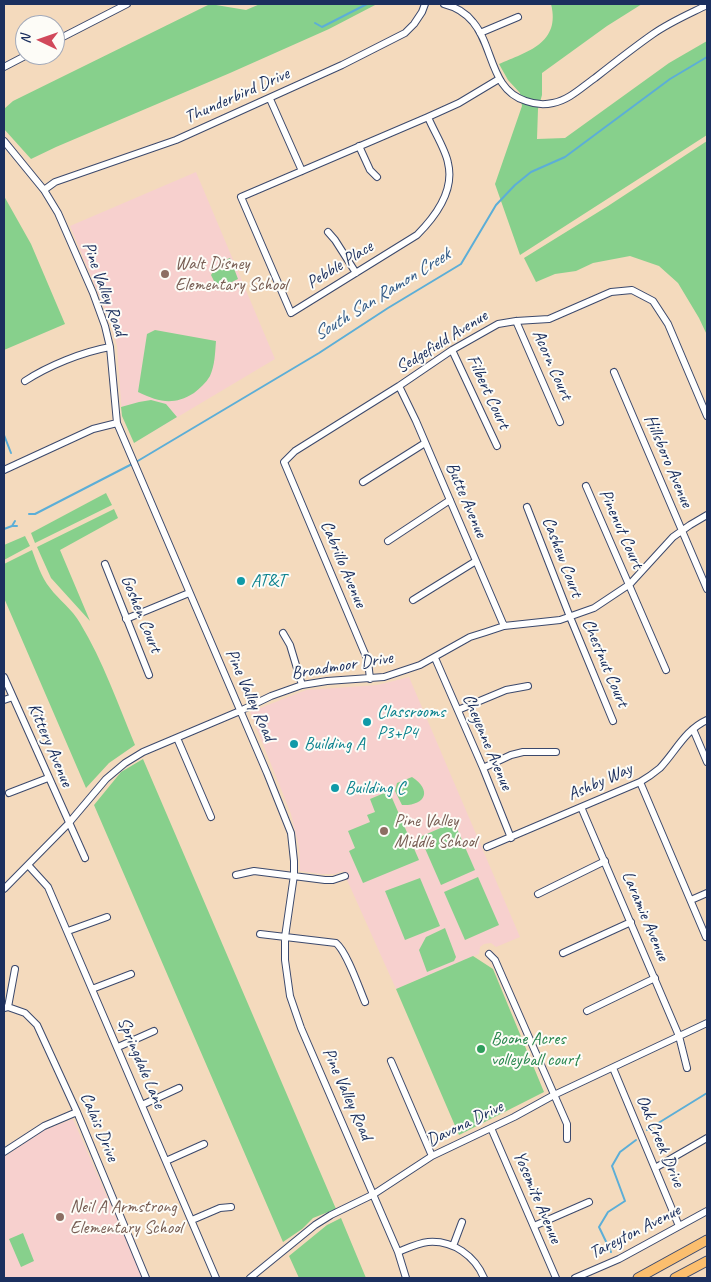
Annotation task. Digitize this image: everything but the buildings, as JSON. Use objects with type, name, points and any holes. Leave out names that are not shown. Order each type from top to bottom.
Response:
[{"type":"highway","points":[[638,1278],[707,1240]]},
{"type":"highway","points":[[675,1278],[707,1260]]},
{"type":"street","points":[[65,36],[126,4]]},
{"type":"street","name":"Thunderbird Drive","points":[[44,190],[55,182],[176,140],[342,66],[405,33],[414,24],[425,4]]},
{"type":"street","points":[[444,4],[455,6],[474,23],[499,80],[510,93],[525,101],[543,104],[563,100],[655,33],[707,5]]},
{"type":"street","points":[[480,33],[518,17]]},
{"type":"street","name":"Pebble Place","points":[[428,117],[448,163],[449,179],[446,193],[428,224],[417,235],[291,313],[242,197],[459,103],[499,80]]},
{"type":"street","points":[[270,99],[302,171]]},
{"type":"street","name":"Pine Valley Road","points":[[4,141],[44,190],[58,213],[92,293],[105,326],[110,347],[117,423],[291,833],[294,875],[285,937],[284,960],[290,996],[301,1028],[398,1252],[406,1278]]},
{"type":"street","points":[[359,146],[370,170],[378,177]]},
{"type":"street","points":[[328,232],[356,273]]},
{"type":"street","name":"Sedgefield Avenue","points":[[284,462],[296,451],[452,350],[498,324],[549,319],[611,292],[632,290],[652,301],[668,324],[707,416]]},
{"type":"street","name":"Acorn Court","points":[[516,321],[560,422]]},
{"type":"street","points":[[25,381],[91,350],[110,347]]},
{"type":"street","name":"Filbert Court","points":[[452,350],[497,446]]},
{"type":"street","name":"Hillsboro Avenue","points":[[614,372],[707,589]]},
{"type":"street","name":"Butte Avenue","points":[[399,386],[416,421],[504,626]]},
{"type":"street","points":[[4,470],[93,429],[117,423]]},
{"type":"street","points":[[363,482],[425,443]]},
{"type":"street","name":"Cabrillo Avenue","points":[[284,462],[368,661],[370,679]]},
{"type":"street","name":"Pinenut Court","points":[[586,486],[666,670]]},
{"type":"street","points":[[388,541],[450,500]]},
{"type":"street","name":"Cashew Court","points":[[527,507],[570,617]]},
{"type":"street","name":"Broadmoor Drive","points":[[4,888],[68,824],[106,779],[125,763],[143,752],[271,696],[302,685],[327,681],[370,679],[400,673],[435,658],[470,638],[504,626],[540,623],[570,617],[594,608],[630,584],[673,537],[707,515]]},
{"type":"street","points":[[413,600],[476,560]]},
{"type":"street","name":"Goshen Court","points":[[105,564],[149,675]]},
{"type":"street","points":[[126,619],[190,594]]},
{"type":"street","name":"Chestnut Court","points":[[570,617],[613,721]]},
{"type":"street","points":[[283,633],[290,645],[302,685]]},
{"type":"street","name":"Cheyenne Avenue","points":[[435,658],[511,838]]},
{"type":"street","name":"Kittery Avenue","points":[[4,677],[68,824],[85,858]]},
{"type":"street","points":[[458,710],[506,690],[528,686]]},
{"type":"street","points":[[4,700],[13,697]]},
{"type":"street","name":"Ashby Way","points":[[487,848],[640,782],[659,768],[680,741],[707,720]]},
{"type":"street","points":[[693,729],[707,762]]},
{"type":"street","points":[[177,738],[211,817]]},
{"type":"street","points":[[483,768],[523,752],[556,752]]},
{"type":"street","points":[[9,793],[48,778]]},
{"type":"street","points":[[640,782],[706,937]]},
{"type":"street","name":"Laramie Avenue","points":[[581,807],[679,1036],[688,1068]]},
{"type":"street","points":[[538,894],[605,861]]},
{"type":"street","name":"Springdale Lane","points":[[28,865],[48,887],[216,1278]]},
{"type":"street","points":[[236,875],[254,871],[325,880],[345,876]]},
{"type":"street","points":[[691,900],[707,893]]},
{"type":"street","points":[[68,931],[106,917]]},
{"type":"street","points":[[562,953],[631,922]]},
{"type":"street","points":[[260,934],[336,943],[340,946],[365,1002]]},
{"type":"street","points":[[489,954],[495,960],[554,1095],[566,1124],[568,1139]]},
{"type":"street","points":[[6,1007],[15,969]]},
{"type":"street","points":[[92,989],[131,974]]},
{"type":"street","points":[[587,1012],[655,978]]},
{"type":"street","name":"Calais Drive","points":[[6,1007],[24,1013],[37,1025],[77,1112],[146,1278]]},
{"type":"street","name":"Davona Drive","points":[[250,1278],[315,1226],[374,1194],[432,1156],[554,1095],[707,1023]]},
{"type":"street","points":[[118,1047],[154,1031]]},
{"type":"street","points":[[391,1061],[432,1156]]},
{"type":"street","name":"Oak Creek Drive","points":[[613,1068],[679,1226]]},
{"type":"street","points":[[142,1104],[179,1088]]},
{"type":"street","points":[[4,1152],[44,1126],[77,1112]]},
{"type":"street","name":"Yosemite Avenue","points":[[491,1128],[556,1278]]},
{"type":"street","points":[[656,1168],[707,1138]]},
{"type":"street","points":[[166,1161],[204,1144]]},
{"type":"street","points":[[534,1226],[590,1202]]},
{"type":"street","points":[[192,1220],[220,1208],[231,1207]]},
{"type":"street","name":"Tareyton Avenue","points":[[575,1278],[619,1259],[707,1211]]},
{"type":"street","points":[[453,1246],[462,1222]]},
{"type":"street","points":[[398,1252],[428,1242],[439,1242],[453,1246],[465,1252],[474,1261],[484,1278]]},
{"type":"shaded area","name":"Walt Disney Elementary School","points":[[196,172],[275,359],[134,443],[122,416],[117,346],[111,323],[70,226]]},
{"type":"shaded area","name":"Pine Valley Middle School","points":[[409,677],[520,937],[496,947],[491,943],[484,944],[480,947],[479,954],[396,989],[343,871],[335,874],[321,874],[300,871],[299,847],[291,814],[250,712],[306,690],[377,685]]},
{"type":"shaded area","name":"Neil A Armstrong Elementary School","points":[[73,1119],[142,1277],[4,1278],[4,1157],[45,1130]]},
{"type":"green space","points":[[210,4],[246,10],[260,4],[377,4],[329,29],[31,159],[4,129],[4,109],[13,101]]},
{"type":"green space","points":[[551,4],[642,4],[607,26],[542,73],[542,95],[538,109],[537,139],[565,138],[669,63],[707,41],[707,135],[520,255],[495,184],[522,106],[520,93],[508,80],[499,64],[530,50],[546,37],[551,28],[553,17]]},
{"type":"green space","points":[[707,141],[707,335],[678,283],[659,266],[630,256],[593,263],[576,271],[555,274],[536,282],[524,258]]},
{"type":"green space","points":[[4,196],[31,244],[65,324],[4,350]]},
{"type":"green space","points":[[230,258],[238,279],[218,289],[211,275],[220,262]]},
{"type":"green space","points":[[155,330],[216,341],[212,372],[205,383],[194,393],[179,400],[166,401],[138,392],[147,334]]},
{"type":"green space","points":[[151,400],[166,404],[177,417],[134,443],[122,416],[121,407]]},
{"type":"green space","points":[[106,493],[112,505],[35,543],[31,533]]},
{"type":"green space","points":[[114,509],[118,518],[60,550],[90,621],[51,578],[37,547]]},
{"type":"green space","points":[[25,536],[30,546],[4,560],[4,545]]},
{"type":"green space","points":[[32,550],[47,584],[73,613],[96,652],[135,745],[109,763],[86,788],[4,598],[4,564]]},
{"type":"green space","points":[[143,759],[336,1209],[313,1218],[302,1229],[283,1242],[94,805],[121,772]]},
{"type":"green space","points":[[412,777],[423,787],[423,797],[416,803],[402,805],[395,791],[397,783]]},
{"type":"green space","points":[[389,791],[419,860],[363,883],[349,851],[355,848],[348,831],[370,822],[367,815],[375,812],[370,799]]},
{"type":"green space","points":[[454,822],[475,870],[441,885],[420,837]]},
{"type":"green space","points":[[478,877],[499,925],[465,940],[444,892]]},
{"type":"green space","points":[[420,878],[440,926],[405,940],[385,891]]},
{"type":"green space","points":[[445,928],[456,957],[454,961],[427,972],[419,950],[426,937]]},
{"type":"green space","points":[[473,956],[493,969],[544,1092],[459,1135],[396,989]]},
{"type":"green space","points":[[341,1218],[366,1278],[299,1278],[289,1256],[327,1225]]},
{"type":"green space","points":[[23,1233],[34,1261],[21,1267],[9,1239]]},
{"type":"waterway","points":[[315,23],[322,27],[367,4]]},
{"type":"waterway","name":"South San Ramon Creek","points":[[136,462],[319,353],[461,264],[496,205],[515,185],[531,172],[565,157],[670,79],[707,57]]},
{"type":"waterway","points":[[4,435],[11,453]]},
{"type":"waterway","name":"South San Ramon Creek","points":[[29,514],[35,514],[132,464]]},
{"type":"waterway","name":"South San Ramon Creek","points":[[4,529],[12,526],[15,521]]},
{"type":"waterway","name":"South San Ramon Creek","points":[[12,526],[17,526]]},
{"type":"waterway","points":[[647,1130],[707,1093]]},
{"type":"waterway","points":[[611,1252],[599,1227],[608,1212],[625,1201],[612,1166],[620,1152],[636,1140]]},
{"type":"place","name":"Walt Disney Elementary School","points":[[165,274]]},
{"type":"place","name":"AT&T","points":[[241,581]]},
{"type":"place","name":"Classrooms P3+P4","points":[[367,722]]},
{"type":"place","name":"Building A","points":[[294,744]]},
{"type":"place","name":"Building C","points":[[335,788]]},
{"type":"place","name":"Pine Valley Middle School","points":[[384,831]]},
{"type":"place","name":"Boone Acres volleyball court","points":[[481,1049]]},
{"type":"place","name":"Neil A Armstrong Elementary School","points":[[60,1217]]}]
